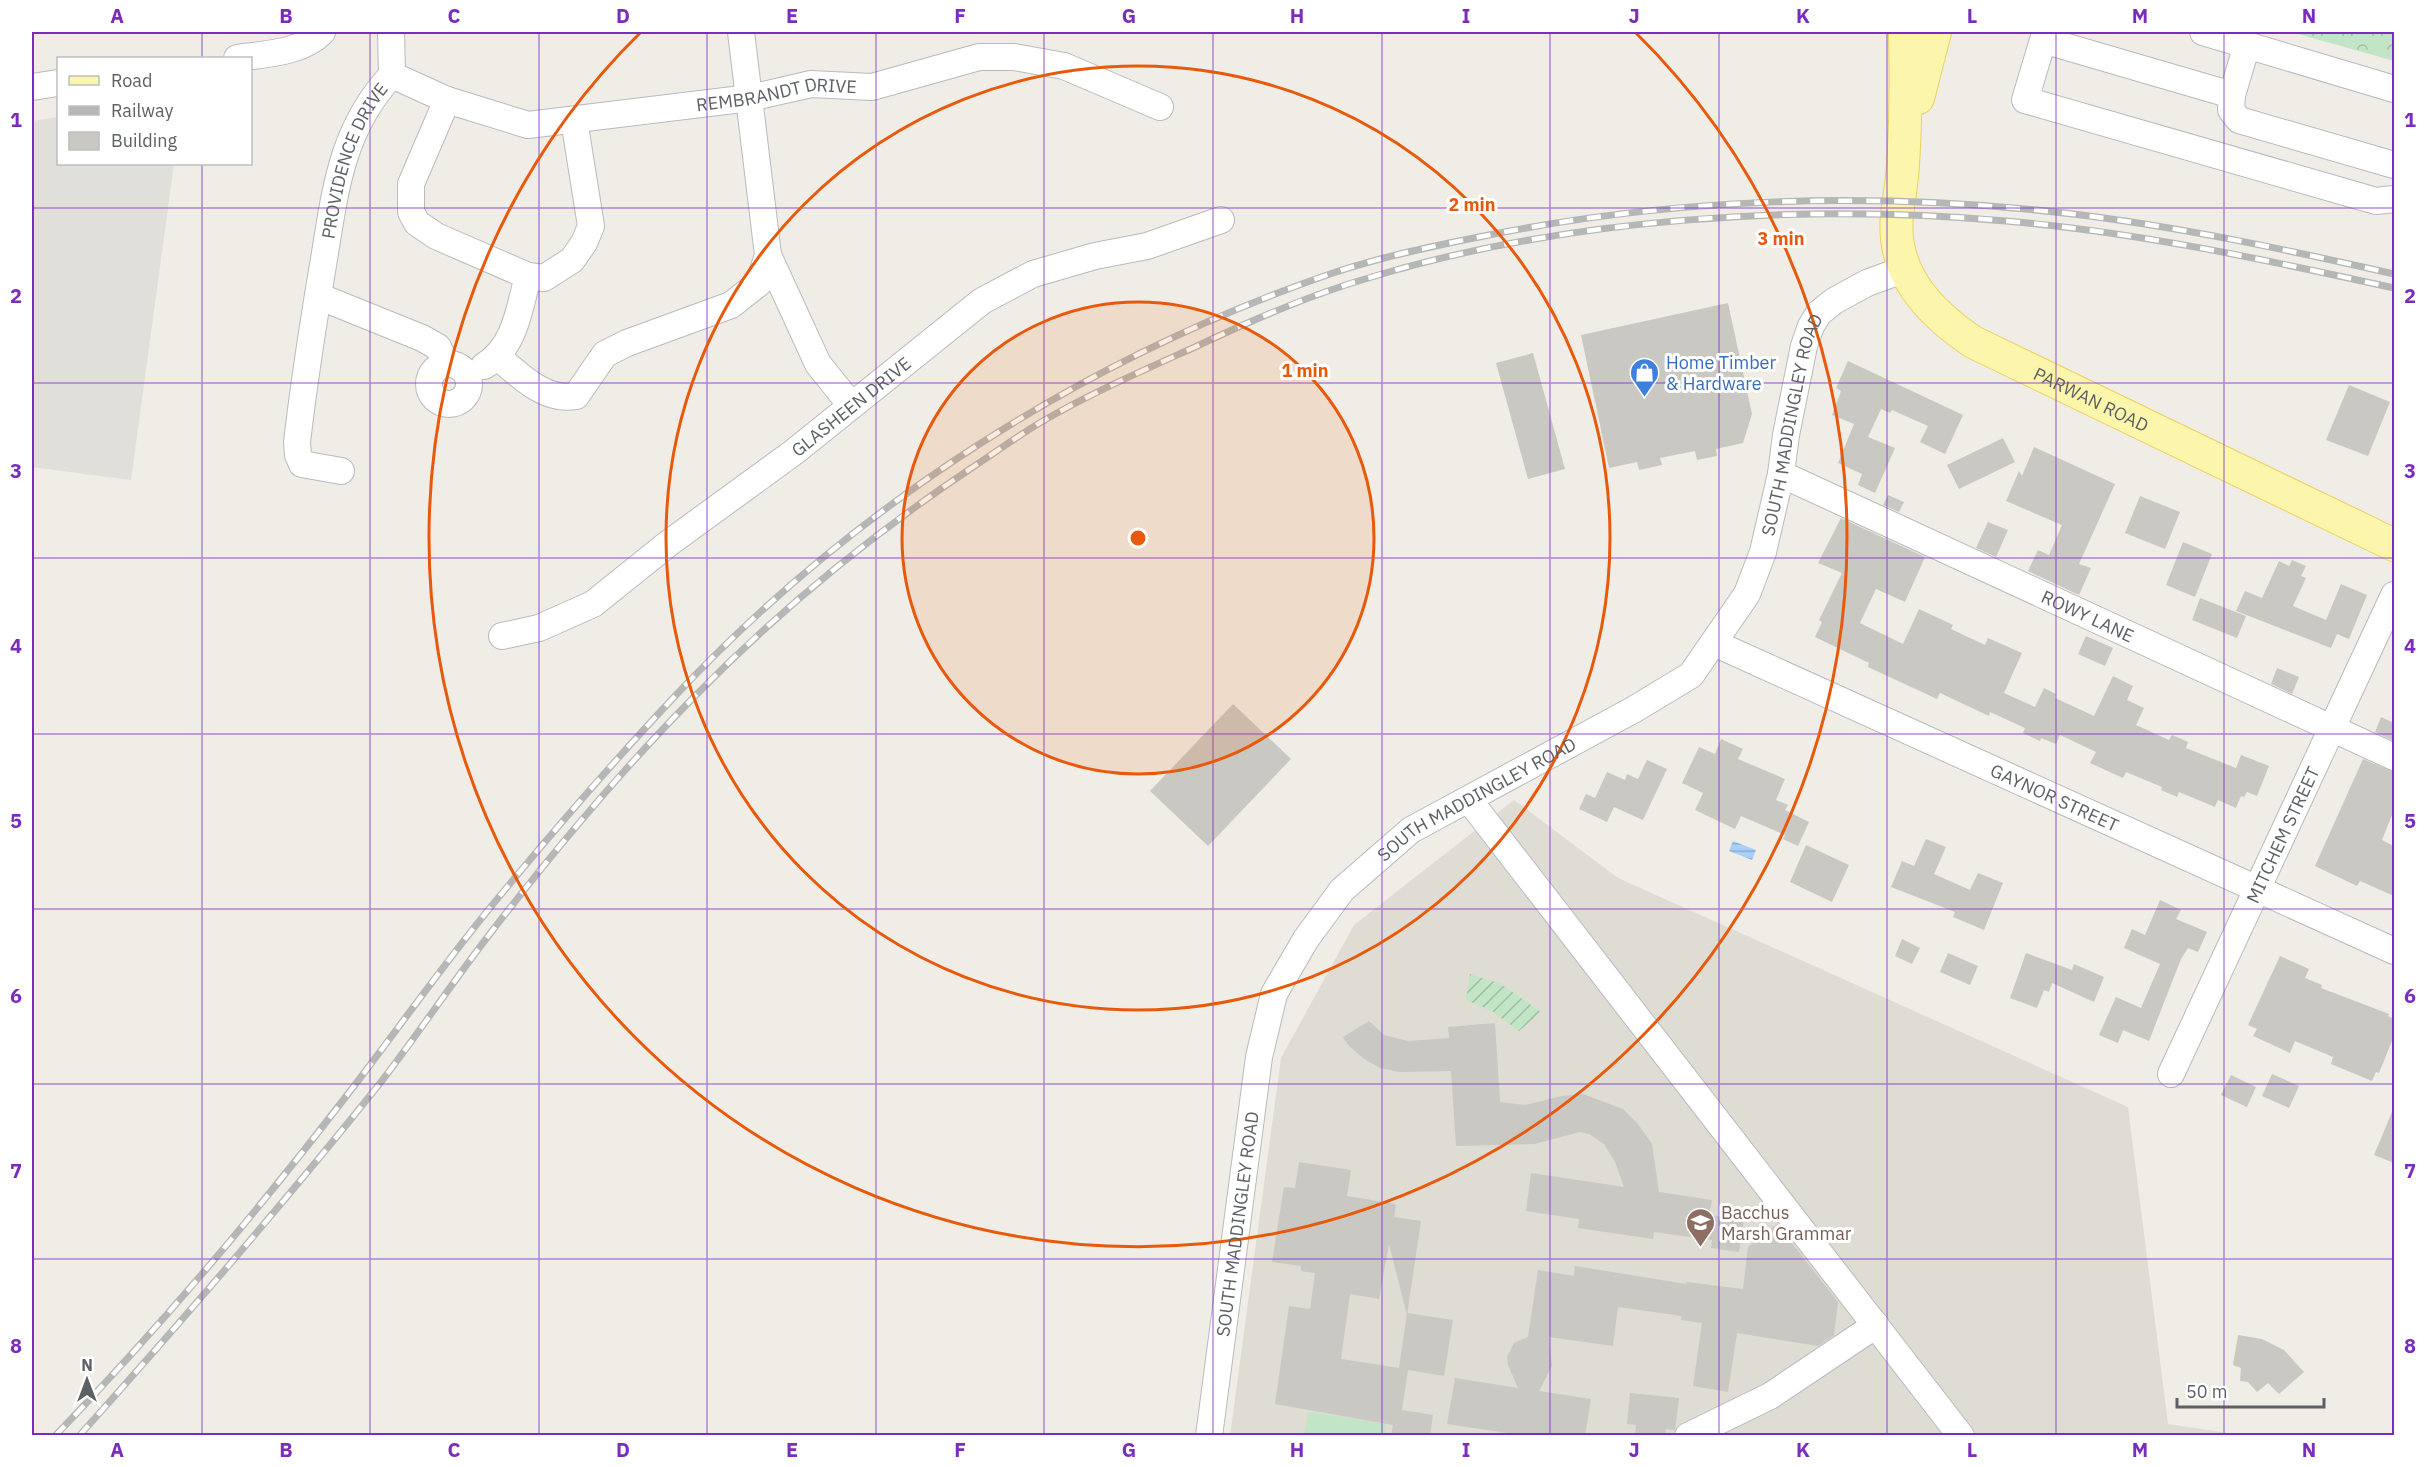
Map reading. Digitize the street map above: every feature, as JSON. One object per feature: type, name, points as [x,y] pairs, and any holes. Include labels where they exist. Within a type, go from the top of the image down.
[{"type":"main road","points":[[1903,166],[1907,85],[1905,32]]},
{"type":"main road","points":[[1903,166],[1935,32]]},
{"type":"main road","name":"PARWAN ROAD","points":[[1903,166],[1897,234],[1905,269],[1915,290],[1933,311],[1973,342],[2394,545]]},
{"type":"street","points":[[244,57],[281,52],[314,40],[322,32]]},
{"type":"street","name":"PROVIDENCE DRIVE","points":[[341,471],[302,464],[298,455],[303,395],[332,204],[355,125],[371,96],[392,75],[391,32]]},
{"type":"street","points":[[741,32],[768,255],[818,364],[851,405]]},
{"type":"street","points":[[2203,32],[2394,89]]},
{"type":"street","points":[[2232,95],[2043,40],[2025,100],[2376,201],[2394,199]]},
{"type":"street","points":[[2247,45],[2232,95],[2231,110],[2239,120],[2394,165]]},
{"type":"street","name":"REMBRANDT DRIVE","points":[[392,75],[447,100],[528,125],[750,98],[811,84],[872,87],[968,59],[1002,57],[1064,66],[1160,107]]},
{"type":"street","points":[[32,87],[57,83]]},
{"type":"street","points":[[447,100],[411,184],[411,212],[417,223],[436,236],[528,276],[544,278],[557,272],[572,260],[584,243],[591,226],[574,120]]},
{"type":"street","name":"GLASHEEN DRIVE","points":[[502,636],[539,628],[593,604],[669,543],[794,452],[982,301],[1007,286],[1066,264],[1147,246],[1221,220]]},
{"type":"street","points":[[498,357],[550,394],[562,399],[576,396],[586,385],[605,354],[627,343],[690,322],[731,305],[759,283],[768,255]]},
{"type":"street","name":"SOUTH MADDINGLEY ROAD","points":[[1209,1436],[1247,1131],[1259,1057],[1274,994],[1306,939],[1342,890],[1412,830],[1633,710],[1691,675],[1747,594],[1763,552],[1781,474],[1785,435],[1810,326],[1819,313],[1834,301],[1866,283],[1905,269]]},
{"type":"street","points":[[318,296],[422,338],[438,347],[457,369],[498,357],[507,345],[515,325],[528,276]]},
{"type":"street","name":"ROWY LANE","points":[[1781,474],[2394,757]]},
{"type":"street","name":"MITCHEM STREET","points":[[2171,1074],[2394,596]]},
{"type":"street","name":"GAYNOR STREET","points":[[1714,643],[2394,951]]},
{"type":"street","points":[[1469,800],[1961,1436]]},
{"type":"street","points":[[1688,1436],[1770,1396],[1876,1325]]},
{"type":"shaded area","points":[[57,117],[57,165],[174,165],[131,480],[32,467],[32,121]]},
{"type":"shaded area","name":"Bacchus Marsh Grammar","points":[[1514,800],[1618,878],[2128,1107],[2168,1424],[2241,1435],[1230,1436],[1281,1058],[1354,925]]},
{"type":"green space","points":[[2291,32],[2394,32],[2394,61]]},
{"type":"green space","points":[[1470,974],[1501,984],[1541,1012],[1519,1031],[1492,1011],[1466,1000]]},
{"type":"green space","points":[[1308,1412],[1386,1424],[1385,1435],[1304,1435]]},
{"type":"water","points":[[1733,841],[1756,850],[1752,860],[1729,851]]},
{"type":"building","points":[[1728,303],[1752,414],[1743,443],[1716,449],[1717,456],[1697,460],[1695,451],[1660,458],[1662,465],[1639,470],[1637,462],[1609,468],[1581,335]]},
{"type":"building","points":[[1533,353],[1565,469],[1528,479],[1496,363]]},
{"type":"building","points":[[1848,361],[1963,415],[1945,454],[1920,442],[1928,426],[1892,410],[1890,413],[1881,409],[1868,437],[1895,448],[1875,493],[1858,485],[1862,474],[1838,463],[1854,424],[1832,415],[1841,391],[1836,388]]},
{"type":"building","points":[[2349,385],[2390,402],[2368,456],[2326,440]]},
{"type":"building","points":[[2003,438],[2015,462],[1959,489],[1947,465]]},
{"type":"building","points":[[2034,447],[2115,484],[2079,564],[2091,568],[2079,595],[2028,571],[2038,550],[2049,555],[2062,525],[2006,501],[2019,471],[2022,476]]},
{"type":"building","points":[[1888,495],[1904,502],[1899,512],[1883,505]]},
{"type":"building","points":[[2140,496],[2180,512],[2165,549],[2125,533]]},
{"type":"building","points":[[1841,518],[1925,557],[1905,602],[1876,589],[1860,623],[1903,644],[1919,609],[1953,625],[1951,629],[1985,645],[1988,638],[2022,653],[2004,693],[2035,707],[2044,688],[2056,694],[2055,698],[2094,716],[2113,676],[2133,686],[2127,700],[2144,708],[2136,725],[2169,740],[2172,735],[2188,742],[2186,748],[2236,768],[2241,755],[2269,766],[2257,796],[2247,792],[2244,797],[2241,796],[2236,808],[2218,800],[2215,807],[2179,792],[2177,797],[2161,790],[2162,787],[2126,772],[2123,778],[2090,763],[2096,752],[2060,735],[2056,744],[2041,738],[2040,741],[2023,733],[2025,728],[1990,712],[1989,716],[1940,693],[1937,699],[1868,667],[1869,663],[1815,637],[1822,622],[1819,620],[1842,573],[1818,563]]},
{"type":"building","points":[[1988,522],[2008,530],[1996,557],[1976,548]]},
{"type":"building","points":[[2183,542],[2212,554],[2195,597],[2166,585]]},
{"type":"building","points":[[2292,560],[2306,566],[2301,576],[2306,578],[2293,606],[2326,620],[2341,584],[2367,595],[2349,639],[2337,634],[2331,648],[2236,611],[2245,591],[2262,598],[2279,561],[2289,566]]},
{"type":"building","points":[[2200,598],[2246,616],[2237,638],[2192,620]]},
{"type":"building","points":[[2086,636],[2113,648],[2105,666],[2078,654]]},
{"type":"building","points":[[2277,668],[2299,677],[2292,694],[2271,684]]},
{"type":"building","points":[[1233,704],[1291,759],[1208,846],[1150,791]]},
{"type":"building","points":[[2381,717],[2394,723],[2394,741],[2375,732]]},
{"type":"building","points":[[1721,739],[1743,749],[1738,759],[1785,779],[1776,800],[1788,805],[1785,810],[1809,822],[1798,846],[1783,839],[1785,835],[1741,816],[1735,829],[1695,810],[1703,793],[1682,783],[1699,747],[1715,754]]},
{"type":"building","points":[[2363,759],[2394,772],[2394,810],[2382,840],[2394,846],[2394,896],[2360,881],[2357,886],[2315,866]]},
{"type":"building","points":[[1647,760],[1667,769],[1643,820],[1614,807],[1607,822],[1579,809],[1586,794],[1595,798],[1607,772],[1625,780],[1627,774],[1638,779]]},
{"type":"building","points":[[1926,839],[1946,847],[1934,874],[1970,890],[1978,873],[2003,883],[1984,930],[1953,917],[1955,912],[1891,887],[1902,861],[1914,866]]},
{"type":"building","points":[[1806,845],[1849,865],[1832,902],[1790,882]]},
{"type":"building","points":[[2160,900],[2181,910],[2176,919],[2207,932],[2198,952],[2188,948],[2181,959],[2149,1041],[2123,1030],[2118,1043],[2099,1035],[2116,997],[2141,1008],[2160,964],[2124,948],[2132,929],[2145,935]]},
{"type":"building","points":[[1902,939],[1920,948],[1912,964],[1895,956]]},
{"type":"building","points":[[1948,953],[1978,966],[1970,985],[1940,972]]},
{"type":"building","points":[[2026,953],[2072,970],[2074,964],[2104,977],[2094,1002],[2052,983],[2049,992],[2044,990],[2037,1008],[2010,998]]},
{"type":"building","points":[[2280,956],[2309,969],[2305,978],[2322,985],[2321,988],[2389,1014],[2388,1016],[2394,1019],[2394,1036],[2379,1073],[2376,1072],[2372,1081],[2331,1064],[2333,1057],[2295,1041],[2290,1053],[2253,1036],[2257,1029],[2248,1025]]},
{"type":"building","points":[[1369,1021],[1384,1035],[1408,1041],[1449,1038],[1448,1027],[1495,1023],[1500,1102],[1525,1105],[1562,1096],[1583,1094],[1623,1109],[1638,1124],[1652,1144],[1659,1192],[1712,1200],[1709,1215],[1744,1219],[1739,1252],[1711,1248],[1712,1240],[1654,1232],[1653,1239],[1578,1228],[1579,1219],[1526,1211],[1531,1173],[1624,1187],[1615,1162],[1604,1144],[1589,1134],[1580,1132],[1535,1144],[1456,1146],[1451,1071],[1400,1072],[1380,1068],[1364,1059],[1349,1046],[1343,1037]]},
{"type":"building","points":[[2272,1074],[2299,1086],[2289,1108],[2262,1096]]},
{"type":"building","points":[[2231,1075],[2256,1087],[2247,1107],[2221,1095]]},
{"type":"building","points":[[2394,1107],[2394,1163],[2374,1155]]},
{"type":"building","points":[[1299,1162],[1351,1170],[1347,1196],[1396,1204],[1394,1217],[1421,1221],[1407,1313],[1453,1320],[1444,1376],[1408,1370],[1402,1410],[1433,1415],[1430,1436],[1391,1436],[1393,1425],[1275,1404],[1289,1306],[1310,1309],[1315,1273],[1301,1271],[1301,1266],[1272,1262],[1284,1187],[1295,1188]],"holes":[[[1389,1244],[1407,1314],[1399,1368],[1341,1359],[1350,1294],[1379,1299]]]},
{"type":"building","points":[[1777,1224],[1838,1302],[1834,1335],[1818,1346],[1737,1333],[1728,1392],[1693,1386],[1702,1323],[1681,1320],[1682,1316],[1618,1307],[1613,1346],[1549,1337],[1552,1366],[1539,1391],[1591,1399],[1585,1436],[1528,1436],[1447,1424],[1455,1378],[1518,1388],[1507,1357],[1514,1343],[1528,1337],[1538,1270],[1574,1276],[1575,1266],[1686,1284],[1686,1282],[1743,1289],[1748,1247]]},
{"type":"building","points":[[2238,1335],[2262,1339],[2284,1350],[2304,1372],[2279,1394],[2268,1383],[2257,1392],[2248,1382],[2240,1381],[2241,1368],[2233,1365]]},
{"type":"building","points":[[1630,1393],[1679,1398],[1675,1430],[1666,1429],[1665,1436],[1635,1434],[1636,1425],[1627,1424]]},
{"type":"railway","points":[[55,1436],[133,1353],[245,1223],[351,1090],[471,931],[557,827],[676,695],[745,626],[818,562],[896,501],[976,446],[1060,395],[1147,350],[1236,310],[1327,275],[1383,258],[1552,224],[1626,213],[1700,206],[1775,202],[1924,202],[2073,214],[2154,225],[2394,274]]},
{"type":"railway","points":[[79,1436],[308,1172],[395,1064],[462,971],[537,874],[612,785],[691,700],[757,636],[862,547],[935,493],[1025,432],[1099,391],[1300,301],[1365,279],[1441,258],[1520,242],[1601,229],[1682,220],[1765,215],[1847,214],[2006,221],[2153,240],[2250,257],[2394,288]]},
{"type":"place","name":"Home Timber & Hardware","points":[[1645,398]]},
{"type":"place","name":"Bacchus Marsh Grammar","points":[[1700,1248]]}]
